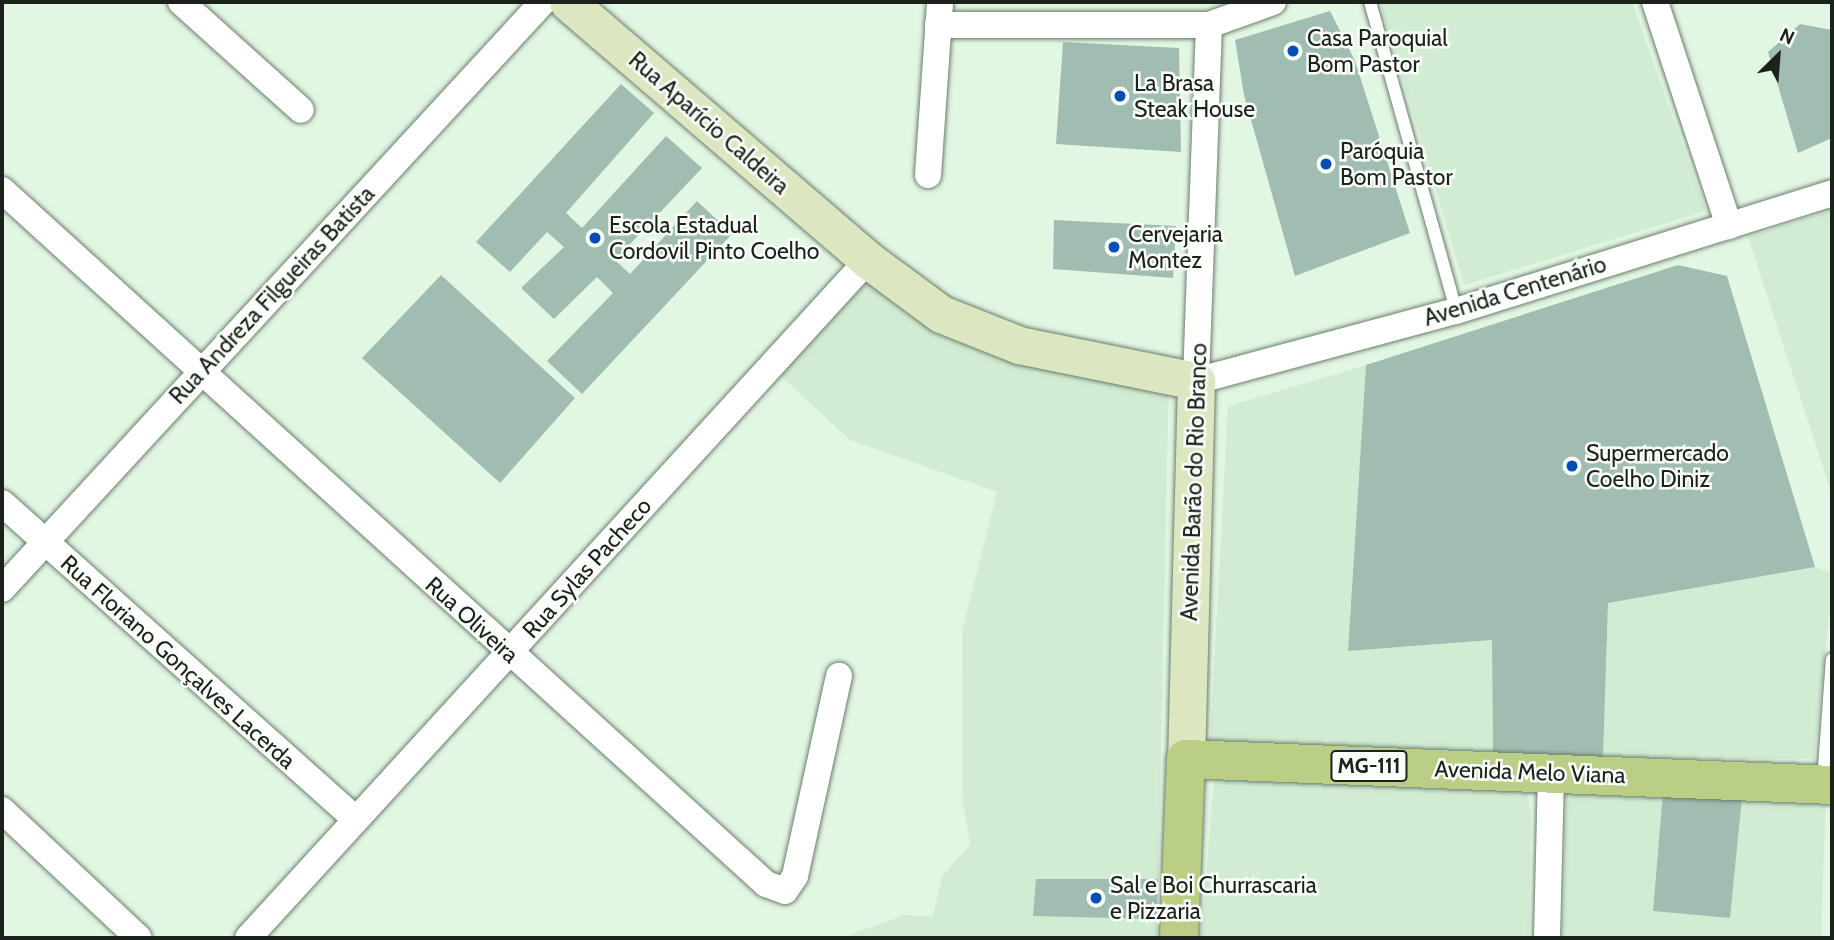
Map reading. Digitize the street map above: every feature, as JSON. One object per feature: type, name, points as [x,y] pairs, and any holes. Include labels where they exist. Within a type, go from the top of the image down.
[{"type":"main road","name":"Avenida Melo Viana","points":[[1186,759],[1827,785]]},
{"type":"main road","name":"Avenida Barão do Rio Branco","points":[[1179,938],[1186,759]]},
{"type":"street","points":[[181,2],[301,110]]},
{"type":"street","name":"Rua Andreza Filgueiras Batista","points":[[2,589],[43,541],[543,2]]},
{"type":"street","name":"Rua Aparício Caldeira","points":[[568,2],[868,260],[941,314],[1018,345],[1196,381]]},
{"type":"street","points":[[928,175],[939,14],[1209,25],[1273,2]]},
{"type":"street","points":[[1655,2],[1729,226]]},
{"type":"street","name":"Avenida Barão do Rio Branco","points":[[1186,759],[1209,25]]},
{"type":"street","name":"Rua Oliveira","points":[[2,190],[509,654],[766,884],[785,891],[795,876],[839,677]]},
{"type":"street","name":"Avenida Centenário","points":[[1196,381],[1456,311],[1832,193]]},
{"type":"street","name":"Rua Sylas Pacheco","points":[[248,938],[868,260]]},
{"type":"street","name":"Rua Floriano Gonçalves Lacerda","points":[[2,503],[355,819]]},
{"type":"street","points":[[1547,938],[1551,772]]},
{"type":"street","points":[[2,810],[139,938]]},
{"type":"lane","points":[[1370,2],[1456,311]]},
{"type":"lane","points":[[1827,785],[1832,659]]},
{"type":"shaded area","points":[[1380,2],[1632,2],[1706,211],[1464,285]]},
{"type":"shaded area","points":[[1832,210],[1832,495],[1748,237]]},
{"type":"shaded area","points":[[868,260],[941,314],[1169,376],[1157,938],[841,938],[904,915],[933,916],[942,876],[970,845],[963,803],[962,631],[997,492],[850,440],[771,367]]},
{"type":"shaded area","points":[[1366,365],[1348,651],[1492,640],[1493,755],[1210,741],[1228,406]]},
{"type":"shaded area","points":[[1815,567],[1832,573],[1832,588],[1814,759],[1603,758],[1608,603]]},
{"type":"shaded area","points":[[1214,778],[1506,782],[1527,793],[1531,815],[1529,938],[1201,938]]},
{"type":"shaded area","points":[[1566,790],[1826,797],[1821,938],[1563,938]]},
{"type":"building","name":"Paróquia Bom Pastor","points":[[1330,11],[1355,61],[1410,233],[1295,276],[1244,95],[1235,40]]},
{"type":"building","points":[[1800,24],[1832,30],[1832,138],[1798,153],[1768,52]]},
{"type":"building","name":"La Brasa Steak House","points":[[1063,42],[1179,48],[1181,152],[1056,144]]},
{"type":"building","name":"Escola Estadual Cordovil Pinto Coelho","points":[[621,84],[654,113],[566,213],[582,228],[666,136],[702,168],[615,260],[630,274],[697,201],[732,234],[582,394],[547,361],[613,293],[597,277],[554,319],[521,288],[564,247],[547,232],[510,272],[476,242]]},
{"type":"building","name":"Cervejaria Montez","points":[[1054,220],[1176,226],[1173,278],[1053,269]]},
{"type":"building","name":"Supermercado Coelho Diniz","points":[[1678,265],[1727,276],[1815,567],[1608,603],[1603,758],[1493,755],[1492,640],[1348,651],[1366,365]]},
{"type":"building","points":[[441,275],[575,398],[500,483],[362,358]]},
{"type":"building","points":[[1663,793],[1742,797],[1730,918],[1653,911]]},
{"type":"building","name":"Sal e Boi Churrascaria e Pizzaria","points":[[1036,879],[1158,879],[1157,919],[1033,916]]},
{"type":"place","name":"Casa Paroquial Bom Pastor","points":[[1293,51]]},
{"type":"place","name":"La Brasa Steak House","points":[[1120,96]]},
{"type":"place","name":"Paróquia Bom Pastor","points":[[1326,164]]},
{"type":"place","name":"Escola Estadual Cordovil Pinto Coelho","points":[[595,238]]},
{"type":"place","name":"Cervejaria Montez","points":[[1114,247]]},
{"type":"place","name":"Supermercado Coelho Diniz","points":[[1572,466]]},
{"type":"place","name":"Sal e Boi Churrascaria e Pizzaria","points":[[1096,898]]}]
